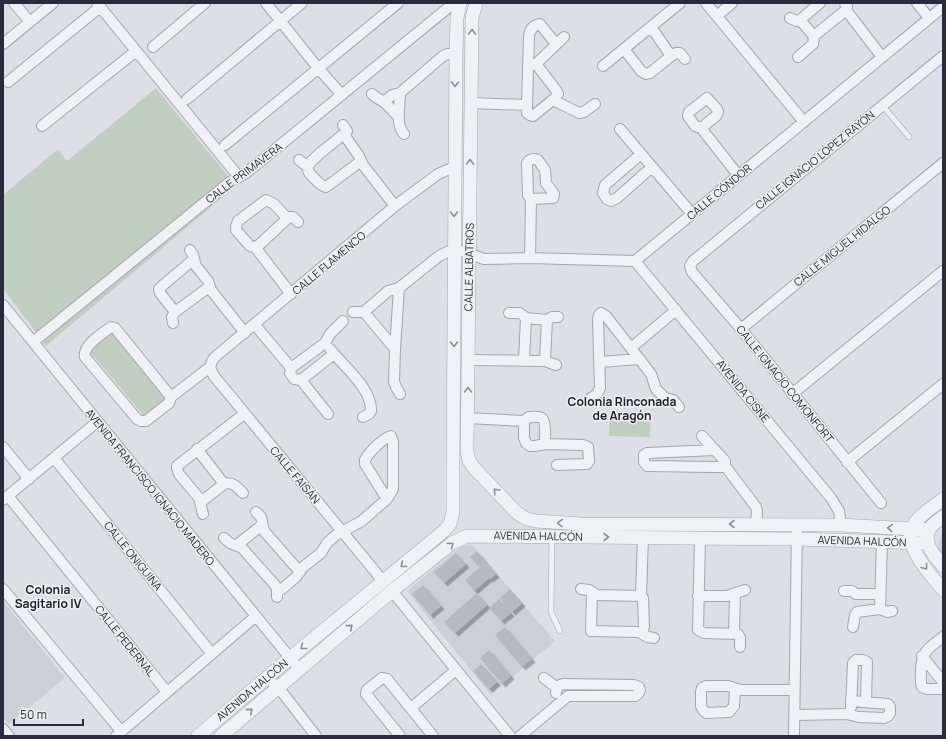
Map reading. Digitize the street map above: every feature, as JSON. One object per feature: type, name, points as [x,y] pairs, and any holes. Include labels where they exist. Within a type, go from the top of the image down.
[{"type":"street","points":[[14,3],[30,22]]},
{"type":"street","points":[[3,44],[53,3]]},
{"type":"street","points":[[153,47],[205,3]]},
{"type":"street","points":[[266,3],[318,68],[342,95]]},
{"type":"street","points":[[187,99],[302,3]]},
{"type":"street","points":[[225,145],[398,3]]},
{"type":"street","name":"CALLE PRIMAVERA","points":[[33,342],[230,182],[246,173],[454,3]]},
{"type":"street","name":"CALLE ALBATROS","points":[[452,520],[454,167],[457,18],[460,3]]},
{"type":"street","name":"CALLE ALBATROS","points":[[476,3],[472,18],[467,418],[468,456],[475,469],[517,513]]},
{"type":"street","points":[[603,66],[680,3]]},
{"type":"street","points":[[706,3],[804,122]]},
{"type":"street","points":[[717,16],[732,3]]},
{"type":"street","points":[[814,36],[795,19],[820,3]]},
{"type":"street","points":[[916,3],[929,18]]},
{"type":"street","points":[[8,82],[98,5],[239,177]]},
{"type":"street","points":[[798,56],[814,44],[814,36],[845,7],[882,57]]},
{"type":"street","name":"CALLE CÓNDOR","points":[[636,260],[943,7]]},
{"type":"street","points":[[532,64],[558,91],[557,96],[553,100],[533,116],[528,114],[527,105],[532,64],[529,36],[532,27],[538,24],[542,25],[556,44]]},
{"type":"street","points":[[651,27],[671,56]]},
{"type":"street","points":[[532,64],[564,37]]},
{"type":"street","points":[[42,126],[136,50]]},
{"type":"street","points":[[624,50],[641,71],[646,74],[650,73],[671,56],[678,53],[686,59]]},
{"type":"street","points":[[384,102],[392,95],[400,93],[443,56],[447,54],[456,54]]},
{"type":"street","name":"CALLE IGNACIO LÓPEZ RAYÓN","points":[[690,266],[693,261],[943,56]]},
{"type":"street","points":[[400,93],[399,117],[400,127],[404,134]]},
{"type":"street","points":[[372,94],[384,102],[389,109],[399,117]]},
{"type":"street","points":[[553,100],[581,113],[595,104]]},
{"type":"street","points":[[471,103],[527,105]]},
{"type":"street","points":[[343,125],[347,131],[345,136]]},
{"type":"street","points":[[701,128],[738,176]]},
{"type":"street","points":[[620,129],[692,214]]},
{"type":"street","points":[[308,167],[312,161],[335,141],[341,136],[345,136]]},
{"type":"street","points":[[345,136],[361,161],[395,206]]},
{"type":"street","points":[[641,154],[605,185],[603,193],[607,199],[611,201],[617,198],[652,167]]},
{"type":"street","points":[[299,160],[308,167],[309,172],[323,187],[326,187],[361,161]]},
{"type":"street","name":"CALLE MIGUEL HIDALGO","points":[[741,329],[943,163]]},
{"type":"street","name":"CALLE FLAMENCO","points":[[171,397],[116,328],[111,327],[86,348],[84,354],[85,357],[138,421],[146,421],[169,403],[171,397],[210,367],[215,358],[395,206],[438,174],[454,167]]},
{"type":"street","points":[[530,258],[531,199]]},
{"type":"street","points":[[287,218],[274,204],[266,200],[238,221],[236,230],[250,246],[254,247],[292,294]]},
{"type":"street","points":[[254,247],[259,245],[287,218],[291,216],[298,222]]},
{"type":"street","points":[[353,312],[364,312],[388,291],[399,288],[446,252],[469,252],[484,259],[530,258],[636,260]]},
{"type":"street","points":[[175,312],[160,293],[159,289],[192,255],[196,266],[208,281],[209,287],[245,333]]},
{"type":"street","name":"AVENIDA CISNE","points":[[636,260],[831,498],[839,511],[841,525]]},
{"type":"street","name":"CALLE IGNACIO COMONFORT","points":[[690,266],[692,272],[741,329],[881,503]]},
{"type":"street","points":[[792,394],[943,271]]},
{"type":"street","points":[[173,323],[172,317],[175,312],[209,287]]},
{"type":"street","points":[[399,288],[394,381],[400,394]]},
{"type":"street","name":"AVENIDA FRANCISCO IGNACIO MADERO","points":[[3,305],[299,669]]},
{"type":"street","points":[[631,348],[676,310]]},
{"type":"street","points":[[364,312],[395,349]]},
{"type":"street","points":[[509,313],[520,314],[526,318],[547,320],[552,317],[558,317]]},
{"type":"street","points":[[590,399],[600,392],[598,319],[600,313],[606,316],[640,359],[651,374],[656,389],[665,398],[673,400],[678,407]]},
{"type":"street","points":[[524,361],[526,318]]},
{"type":"street","points":[[545,361],[547,320]]},
{"type":"street","points":[[291,368],[325,343],[330,334],[343,321]]},
{"type":"street","points":[[254,325],[291,368],[290,373],[293,378],[301,380],[328,414]]},
{"type":"street","points":[[325,343],[362,386],[368,396],[371,411],[363,417]]},
{"type":"street","points":[[301,380],[334,354]]},
{"type":"street","points":[[600,362],[640,359]]},
{"type":"street","points":[[468,360],[545,361],[556,365]]},
{"type":"street","name":"CALLE FAISÁN","points":[[210,367],[214,376],[244,414],[383,581]]},
{"type":"street","points":[[848,462],[943,384]]},
{"type":"street","points":[[203,514],[199,498],[179,474],[177,468],[179,464],[244,414]]},
{"type":"street","points":[[467,418],[524,421],[528,417],[542,418],[545,424],[545,444]]},
{"type":"street","points":[[524,421],[524,438],[526,443],[532,446],[545,444],[583,445],[588,448],[589,461],[587,464],[557,465]]},
{"type":"street","points":[[5,498],[97,422]]},
{"type":"street","points":[[224,538],[230,543],[242,548],[275,585],[277,594],[300,572],[303,567],[321,553],[330,540],[362,521],[387,499],[394,489],[393,442],[390,436],[368,455],[365,460],[365,464],[387,499]]},
{"type":"street","points":[[702,436],[725,461],[725,466],[756,507],[756,524]]},
{"type":"street","points":[[3,447],[29,479]]},
{"type":"street","points":[[198,449],[224,484]]},
{"type":"street","points":[[715,450],[647,453],[644,455],[644,462],[649,466],[725,466]]},
{"type":"street","name":"CALLE ONIGUINA","points":[[54,458],[212,654]]},
{"type":"street","points":[[453,477],[464,469],[475,469]]},
{"type":"street","points":[[201,502],[224,484],[228,483],[233,484],[243,493]]},
{"type":"street","name":"CALLE PEDERNAL","points":[[5,498],[167,692]]},
{"type":"street","points":[[943,499],[919,518],[911,529],[910,542],[923,565],[943,590]]},
{"type":"street","points":[[256,512],[261,517],[264,531],[300,572]]},
{"type":"street","points":[[509,535],[515,527],[517,513]]},
{"type":"street","name":"AVENIDA HALCÓN","points":[[517,513],[531,520],[555,523],[841,525],[911,529],[928,537]]},
{"type":"street","points":[[943,517],[932,526],[928,537],[933,554],[943,566]]},
{"type":"street","points":[[452,520],[460,530],[471,535]]},
{"type":"street","name":"AVENIDA HALCÓN","points":[[198,736],[444,531],[452,520]]},
{"type":"street","points":[[236,545],[262,524]]},
{"type":"street","points":[[794,736],[797,525]]},
{"type":"street","name":"AVENIDA HALCÓN","points":[[221,736],[392,591],[463,537],[471,535],[509,535],[552,537],[796,539],[910,542],[928,537]]},
{"type":"street","points":[[642,632],[644,626],[643,598],[641,596],[643,537]]},
{"type":"street","points":[[700,538],[697,627],[700,632],[704,633],[734,633],[740,636],[740,647]]},
{"type":"street","points":[[880,609],[882,542]]},
{"type":"street","points":[[3,589],[118,734],[256,616]]},
{"type":"street","points":[[581,589],[597,595],[641,596]]},
{"type":"street","points":[[392,591],[510,736]]},
{"type":"street","points":[[698,596],[727,596],[740,591],[734,633]]},
{"type":"street","points":[[844,591],[852,591],[856,594],[880,594]]},
{"type":"street","points":[[592,592],[591,631],[642,632],[648,637],[654,638]]},
{"type":"street","points":[[853,627],[857,612],[856,594]]},
{"type":"street","points":[[857,612],[880,609],[887,612],[892,611]]},
{"type":"street","points":[[943,636],[926,650],[922,656],[921,682],[922,687],[927,690],[943,690]]},
{"type":"street","points":[[922,656],[943,690]]},
{"type":"street","points":[[851,715],[852,664],[856,660],[864,660],[867,664],[866,702]]},
{"type":"street","points":[[411,708],[456,670]]},
{"type":"street","points":[[266,678],[278,687],[312,735]]},
{"type":"street","points":[[400,736],[366,694],[367,690],[384,678],[411,708],[433,736]]},
{"type":"street","points":[[544,678],[556,688],[557,694],[563,700]]},
{"type":"street","points":[[520,736],[568,696],[635,696],[640,690],[639,687],[634,685],[564,684],[556,688]]},
{"type":"street","points":[[735,689],[794,690]]},
{"type":"street","points":[[794,715],[846,714],[859,717],[884,718],[888,716],[890,709],[888,704],[852,701]]},
{"type":"street","points":[[3,729],[9,736]]},
{"type":"lane","points":[[882,106],[909,137]]},
{"type":"lane","points":[[552,537],[551,612],[560,631]]},
{"type":"shaded area","points":[[943,532],[943,555],[938,549],[941,534]]},
{"type":"shaded area","points":[[472,545],[555,641],[491,695],[407,591],[461,546]]},
{"type":"shaded area","points":[[3,601],[65,678],[9,724],[3,717]]},
{"type":"green space","points":[[156,88],[236,186],[46,346],[3,288],[3,195],[58,149],[67,161]]},
{"type":"green space","points":[[115,329],[171,396],[145,417],[89,351]]},
{"type":"green space","points":[[610,411],[651,413],[650,437],[609,436]]},
{"type":"building","points":[[477,551],[496,574],[474,591],[465,580],[480,567],[470,557]]},
{"type":"building","points":[[456,553],[466,564],[444,583],[434,572]]},
{"type":"building","points":[[423,585],[441,606],[430,615],[412,594]]},
{"type":"building","points":[[510,589],[522,603],[512,612],[500,598]]},
{"type":"building","points":[[477,593],[487,605],[455,633],[444,622]]},
{"type":"building","points":[[499,599],[511,613],[501,621],[489,608]]},
{"type":"building","points":[[505,627],[532,659],[522,667],[495,635]]},
{"type":"building","points":[[489,650],[511,676],[502,684],[480,658]]},
{"type":"building","points":[[481,664],[497,682],[489,689],[473,671]]},
{"type":"district","name":"Colonia Rinconada de Aragón","points":[[622,409]]},
{"type":"district","name":"Colonia Sagitario IV","points":[[48,597]]}]
